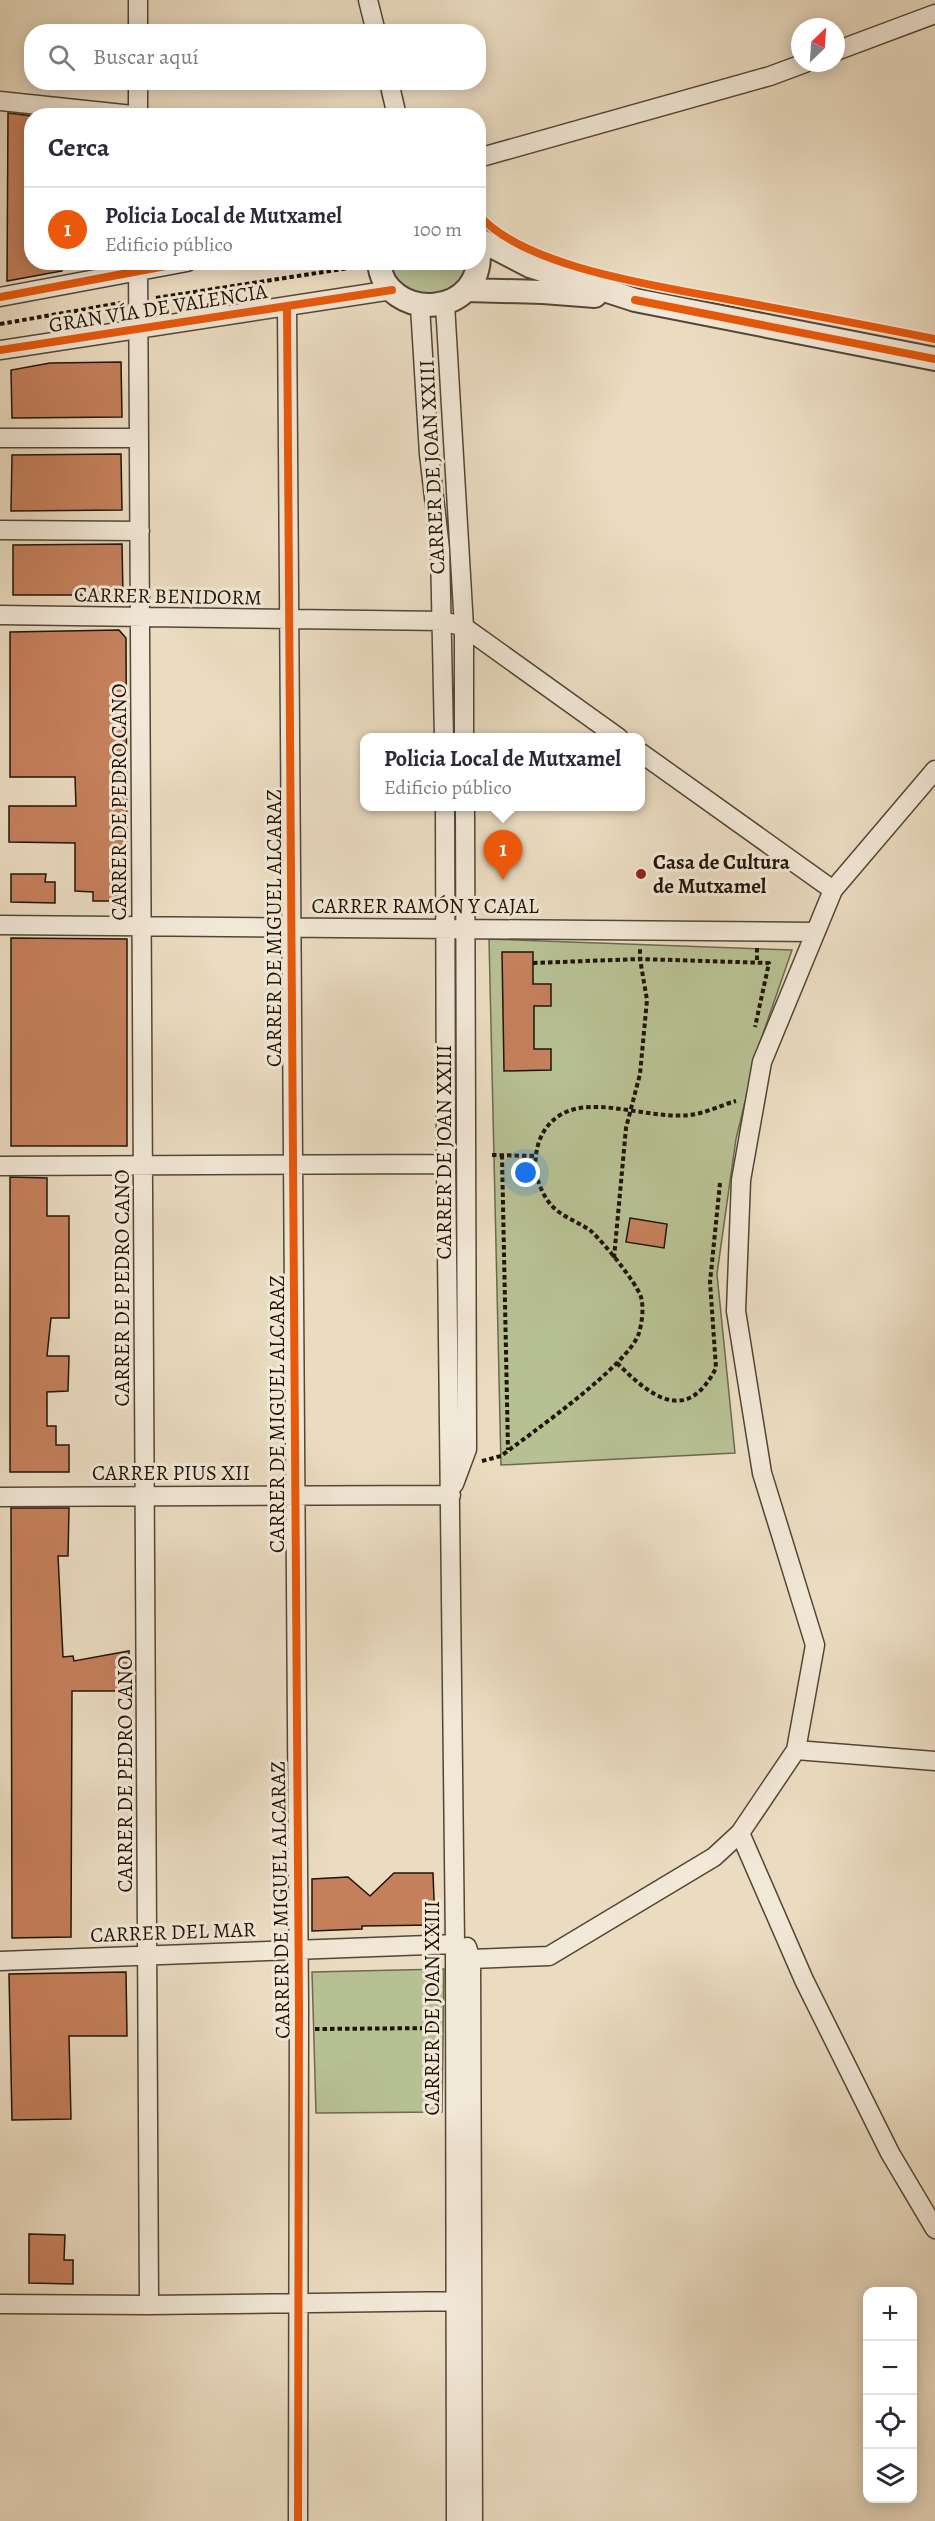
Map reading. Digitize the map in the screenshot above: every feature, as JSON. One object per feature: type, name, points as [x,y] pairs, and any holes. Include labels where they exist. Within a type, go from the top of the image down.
[{"type":"street","points":[[138,0],[138,24]]},
{"type":"street","points":[[368,0],[374,24]]},
{"type":"street","points":[[845,48],[935,14]]},
{"type":"street","points":[[486,156],[791,68]]},
{"type":"street","points":[[138,90],[140,108]]},
{"type":"street","points":[[390,90],[395,108]]},
{"type":"street","points":[[0,100],[75,108]]},
{"type":"street","points":[[486,245],[530,266],[635,300]]},
{"type":"street","name":"GRAN VÍA DE VALENCIA","points":[[0,297],[124,270]]},
{"type":"street","name":"CARRER DE PEDRO CANO","points":[[138,270],[149,2305]]},
{"type":"street","points":[[380,270],[392,290],[420,306],[445,304],[467,290],[478,270]]},
{"type":"street","name":"GRAN VÍA DE VALENCIA","points":[[0,350],[392,290]]},
{"type":"street","points":[[467,290],[543,292],[635,300],[935,359]]},
{"type":"street","name":"CARRER DE JOAN XXIII","points":[[445,304],[464,627],[464,733]]},
{"type":"street","name":"CARRER DE MIGUEL ALCARAZ","points":[[287,306],[299,2030],[297,2521]]},
{"type":"street","name":"CARRER DE JOAN XXIII","points":[[420,306],[429,454],[440,549],[444,733]]},
{"type":"street","points":[[0,438],[139,438]]},
{"type":"street","points":[[0,530],[140,531]]},
{"type":"street","name":"CARRER BENIDORM","points":[[0,615],[290,620],[443,628]]},
{"type":"street","points":[[443,628],[464,627],[612,733]]},
{"type":"street","points":[[645,756],[833,890]]},
{"type":"street","points":[[455,1944],[471,1959],[549,1956],[714,1857],[740,1833],[796,1750],[815,1645],[762,1473],[736,1311],[741,1180],[762,1062],[833,890],[935,770]]},
{"type":"street","name":"CARRER DE JOAN XXIII","points":[[445,811],[446,1164],[455,1944],[456,2521]]},
{"type":"street","name":"CARRER DE JOAN XXIII","points":[[451,1495],[467,1449],[465,811]]},
{"type":"street","name":"CARRER RAMÓN Y CAJAL","points":[[0,925],[814,932]]},
{"type":"street","points":[[0,1166],[446,1164]]},
{"type":"street","name":"CARRER PIUS XII","points":[[0,1497],[451,1495]]},
{"type":"street","points":[[796,1750],[935,1761]]},
{"type":"street","points":[[740,1833],[804,1980],[890,2153],[935,2229]]},
{"type":"street","name":"CARRER DE JOAN XXIII","points":[[454,1905],[471,1959],[473,2521]]},
{"type":"street","name":"CARRER DEL MAR","points":[[0,1961],[455,1944]]},
{"type":"street","points":[[0,2304],[149,2305],[474,2301]]},
{"type":"path","points":[[154,298],[335,270]]},
{"type":"path","points":[[0,324],[123,303]]},
{"type":"path","points":[[614,1257],[630,1111],[640,1074],[647,1000],[640,959],[640,944]]},
{"type":"path","points":[[533,963],[640,959],[769,963],[753,1036]]},
{"type":"path","points":[[735,1107],[739,1090]]},
{"type":"path","points":[[461,1466],[501,1456],[617,1363],[638,1336],[643,1317],[641,1296],[614,1257],[593,1233],[565,1217],[547,1199],[539,1181],[535,1156],[542,1132],[555,1119],[574,1108],[595,1107],[691,1115],[736,1101]]},
{"type":"path","points":[[492,1155],[535,1156]]},
{"type":"path","points":[[502,1155],[508,1451]]},
{"type":"path","points":[[617,1363],[656,1396],[680,1402],[695,1396],[717,1368],[710,1282],[716,1207],[722,1175]]},
{"type":"path","points":[[299,2030],[455,2028]]},
{"type":"green space","points":[[392,270],[465,270],[454,286],[440,293],[414,292],[397,279]]},
{"type":"green space","points":[[489,939],[792,950],[758,1048],[736,1139],[717,1274],[735,1453],[501,1465]]},
{"type":"green space","points":[[444,1969],[442,2112],[316,2113],[312,1972]]},
{"type":"building","points":[[8,113],[24,115],[24,270],[62,271],[7,281]]},
{"type":"building","points":[[121,362],[122,417],[12,418],[11,370],[50,363]]},
{"type":"building","points":[[121,454],[122,510],[11,511],[12,455]]},
{"type":"building","points":[[122,544],[123,595],[13,595],[13,545]]},
{"type":"building","points":[[119,630],[126,638],[127,901],[93,901],[93,892],[75,891],[75,843],[9,842],[9,806],[76,806],[75,777],[10,777],[10,632]]},
{"type":"building","points":[[11,874],[46,874],[45,882],[55,882],[55,903],[11,902]]},
{"type":"building","points":[[11,938],[127,939],[127,1146],[11,1146]]},
{"type":"building","points":[[502,952],[533,952],[533,984],[551,984],[551,1006],[534,1006],[534,1049],[551,1049],[551,1070],[504,1071]]},
{"type":"building","points":[[10,1177],[47,1178],[47,1216],[69,1216],[69,1318],[51,1318],[47,1356],[69,1356],[68,1391],[47,1392],[47,1426],[56,1426],[56,1445],[69,1445],[69,1472],[10,1472]]},
{"type":"building","points":[[630,1218],[667,1224],[664,1248],[626,1242]]},
{"type":"building","points":[[11,1508],[69,1508],[68,1556],[58,1556],[63,1657],[73,1656],[74,1661],[129,1651],[129,1691],[72,1691],[71,1937],[12,1938]]},
{"type":"building","points":[[394,1873],[433,1873],[435,1925],[362,1926],[362,1929],[312,1931],[312,1879],[348,1877],[370,1896]]},
{"type":"building","points":[[126,1972],[127,2036],[69,2036],[71,2119],[12,2120],[9,1974]]},
{"type":"building","points":[[29,2234],[65,2235],[64,2260],[73,2260],[73,2284],[29,2283]]},
{"type":"cycle path","points":[[486,221],[500,233],[529,249],[601,274],[935,339]]},
{"type":"cycle path","points":[[0,297],[144,270]]},
{"type":"cycle path","points":[[0,350],[392,290]]},
{"type":"cycle path","points":[[635,300],[935,359]]},
{"type":"cycle path","points":[[287,306],[299,2007],[298,2521]]},
{"type":"place","name":"Casa de Cultura de Mutxamel","points":[[641,874]]},
{"type":"place","name":"Policia Local de Mutxamel","points":[[503,880]]}]
